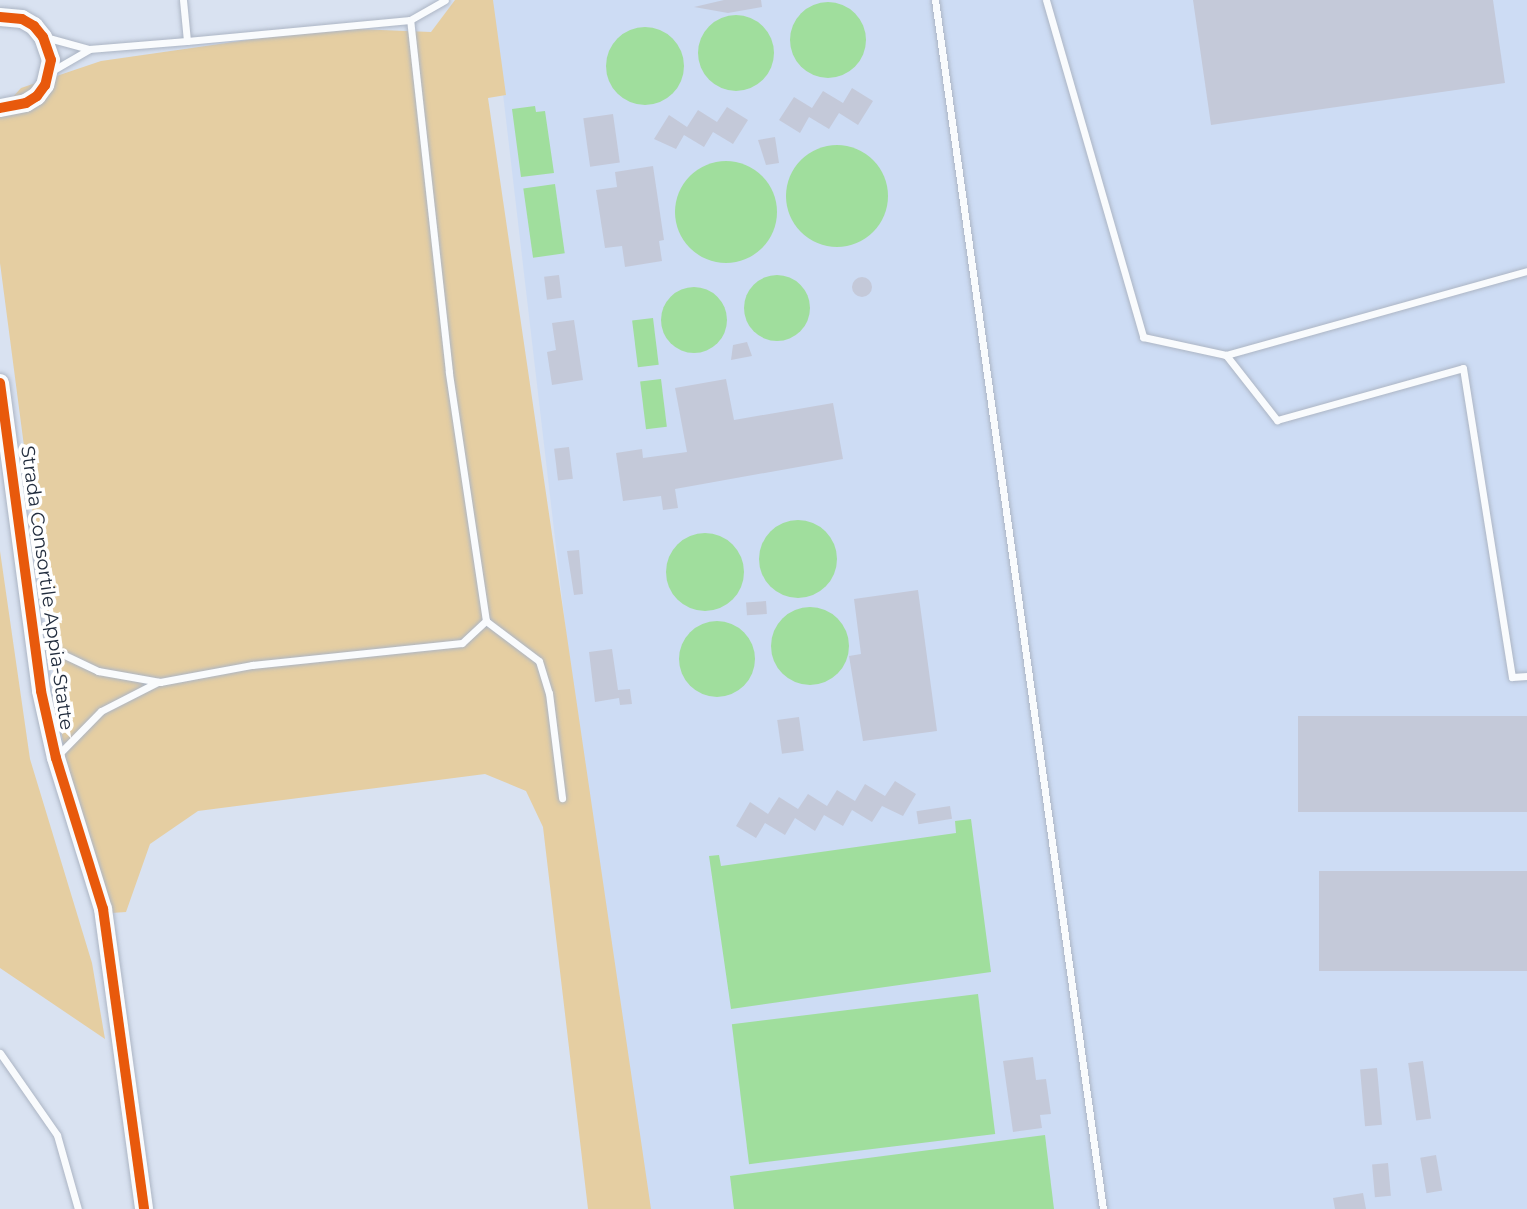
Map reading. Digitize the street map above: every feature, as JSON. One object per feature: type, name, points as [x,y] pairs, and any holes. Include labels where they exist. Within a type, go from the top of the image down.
[{"type":"street","points":[[0,17],[22,19],[43,37],[50,72],[37,96],[13,108],[0,108]]},
{"type":"street","name":"Strada Consortile Appia-Statte","points":[[0,383],[33,640],[56,758],[103,909],[144,1209]]},
{"type":"lane","points":[[183,0],[187,41]]},
{"type":"lane","points":[[43,37],[89,50],[410,20],[446,0]]},
{"type":"lane","points":[[935,0],[1103,1209]]},
{"type":"lane","points":[[1046,0],[1143,337],[1226,355],[1527,271]]},
{"type":"lane","points":[[410,20],[449,372],[485,621],[539,661],[549,693],[562,798]]},
{"type":"lane","points":[[50,72],[89,50]]},
{"type":"lane","points":[[1226,355],[1278,420],[1463,368],[1512,677],[1527,676]]},
{"type":"lane","points":[[56,758],[102,711],[160,682],[252,665],[462,643],[485,621]]},
{"type":"lane","points":[[33,640],[98,671],[160,682]]},
{"type":"lane","points":[[0,1053],[57,1135],[78,1209]]},
{"type":"shaded area","points":[[455,0],[493,0],[506,95],[488,98],[651,1209],[588,1209],[543,827],[526,791],[485,774],[198,811],[150,844],[126,912],[111,913],[70,797],[0,263],[0,111],[21,88],[101,61],[332,28],[431,32]]},
{"type":"shaded area","points":[[492,0],[1527,0],[1527,1209],[649,1209],[567,641]]},
{"type":"shaded area","points":[[821,2],[835,2],[849,8],[860,19],[866,40],[863,55],[855,67],[835,78],[821,78],[807,72],[796,61],[790,47],[790,33],[796,19],[807,8]]},
{"type":"shaded area","points":[[729,15],[743,15],[757,21],[768,32],[774,53],[771,68],[763,80],[743,91],[729,91],[715,85],[704,74],[698,60],[698,46],[704,32],[715,21]]},
{"type":"shaded area","points":[[645,27],[660,30],[677,44],[684,66],[681,81],[667,98],[645,105],[630,102],[613,88],[606,66],[609,51],[623,34]]},
{"type":"shaded area","points":[[535,106],[536,112],[545,111],[554,173],[521,177],[512,109]]},
{"type":"shaded area","points":[[837,145],[856,149],[873,160],[884,177],[888,196],[884,215],[873,232],[856,243],[837,247],[818,243],[801,232],[790,215],[786,196],[790,177],[801,160],[818,149]]},
{"type":"shaded area","points":[[726,161],[745,165],[762,176],[773,193],[777,212],[773,231],[762,248],[745,259],[726,263],[707,259],[690,248],[679,231],[675,212],[679,193],[690,176],[707,165]]},
{"type":"shaded area","points":[[555,184],[565,253],[533,258],[523,188]]},
{"type":"shaded area","points":[[770,275],[784,275],[796,280],[805,289],[810,308],[808,321],[801,332],[784,341],[770,341],[758,336],[749,327],[744,315],[744,301],[749,289],[758,280]]},
{"type":"shaded area","points":[[694,287],[707,290],[717,297],[724,307],[727,320],[724,333],[717,343],[707,350],[694,353],[681,350],[671,343],[664,333],[661,320],[664,307],[671,297],[681,290]]},
{"type":"shaded area","points":[[653,318],[659,365],[638,367],[632,321]]},
{"type":"shaded area","points":[[661,379],[667,427],[646,429],[640,382]]},
{"type":"shaded area","points":[[798,520],[813,523],[825,532],[834,544],[837,559],[834,574],[825,586],[813,595],[798,598],[783,595],[771,586],[762,574],[759,559],[762,544],[771,532],[783,523]]},
{"type":"shaded area","points":[[705,533],[720,536],[732,545],[741,557],[744,572],[741,587],[732,599],[720,608],[705,611],[690,608],[678,599],[669,587],[666,572],[669,557],[678,545],[690,536]]},
{"type":"shaded area","points":[[0,551],[30,759],[92,963],[105,1039],[0,968]]},
{"type":"shaded area","points":[[810,607],[825,610],[837,619],[846,631],[849,646],[846,661],[837,673],[825,682],[810,685],[795,682],[783,673],[774,661],[771,646],[774,631],[783,619],[795,610]]},
{"type":"shaded area","points":[[710,621],[724,621],[738,627],[749,638],[755,659],[752,674],[744,686],[724,697],[710,697],[696,691],[685,680],[679,666],[679,652],[685,638],[696,627]]},
{"type":"shaded area","points":[[971,819],[991,972],[731,1009],[709,856],[719,855],[721,866],[956,833],[955,821]]},
{"type":"shaded area","points":[[978,994],[995,1134],[749,1164],[732,1024]]},
{"type":"shaded area","points":[[1045,1135],[1054,1209],[734,1209],[730,1176]]},
{"type":"building","points":[[724,0],[761,0],[762,7],[728,13],[694,7]]},
{"type":"building","points":[[1193,0],[1493,0],[1505,83],[1211,125]]},
{"type":"building","points":[[852,88],[873,101],[858,125],[839,113],[829,129],[809,117],[800,133],[779,120],[794,97],[812,108],[823,91],[843,103]]},
{"type":"building","points":[[727,107],[748,120],[733,144],[713,132],[704,147],[684,135],[676,149],[654,139],[669,115],[687,127],[698,110],[717,122]]},
{"type":"building","points":[[613,114],[620,163],[590,167],[583,118]]},
{"type":"building","points":[[775,137],[779,163],[766,165],[758,140]]},
{"type":"building","points":[[653,166],[664,240],[659,241],[662,261],[625,267],[622,246],[605,248],[596,190],[617,187],[615,172]]},
{"type":"building","points":[[559,275],[562,298],[547,300],[544,277]]},
{"type":"building","points":[[862,277],[869,280],[872,287],[869,294],[862,297],[855,294],[852,287],[855,280]]},
{"type":"building","points":[[574,320],[583,380],[552,385],[547,352],[556,350],[552,323]]},
{"type":"building","points":[[747,342],[752,356],[731,360],[733,345]]},
{"type":"building","points":[[726,379],[734,420],[833,403],[843,459],[675,489],[678,508],[663,510],[661,496],[623,501],[616,453],[642,449],[643,458],[687,452],[675,388]]},
{"type":"building","points":[[569,447],[573,479],[558,481],[554,449]]},
{"type":"building","points":[[579,550],[583,594],[574,595],[567,551]]},
{"type":"building","points":[[918,590],[937,731],[863,741],[849,656],[861,654],[854,599]]},
{"type":"building","points":[[766,601],[767,614],[747,615],[746,602]]},
{"type":"building","points":[[612,649],[618,690],[630,689],[632,704],[620,705],[619,698],[595,702],[589,652]]},
{"type":"building","points":[[1298,716],[1527,716],[1527,812],[1298,812]]},
{"type":"building","points":[[799,717],[804,751],[782,754],[777,720]]},
{"type":"building","points":[[895,781],[916,794],[903,816],[882,806],[872,822],[852,810],[843,826],[824,815],[815,831],[795,818],[785,835],[765,823],[756,838],[736,826],[750,802],[768,814],[779,797],[798,809],[808,794],[827,806],[837,790],[855,801],[865,784],[885,796]]},
{"type":"building","points":[[950,806],[952,819],[918,824],[916,811]]},
{"type":"building","points":[[1319,871],[1527,871],[1527,971],[1319,971]]},
{"type":"building","points":[[1033,1057],[1036,1080],[1046,1079],[1051,1114],[1040,1115],[1042,1128],[1013,1132],[1003,1061]]},
{"type":"building","points":[[1423,1061],[1431,1118],[1416,1121],[1408,1063]]},
{"type":"building","points":[[1377,1068],[1382,1125],[1365,1126],[1360,1069]]},
{"type":"building","points":[[1436,1155],[1442,1190],[1426,1193],[1420,1158]]},
{"type":"building","points":[[1388,1163],[1391,1196],[1375,1197],[1372,1164]]},
{"type":"building","points":[[1363,1193],[1366,1209],[1335,1209],[1333,1198]]},
{"type":"cycle path","points":[[0,17],[22,19],[34,26],[43,37],[51,60],[45,85],[37,96],[26,103],[0,108]]},
{"type":"cycle path","points":[[0,383],[41,691],[56,758],[103,909],[144,1209]]}]
